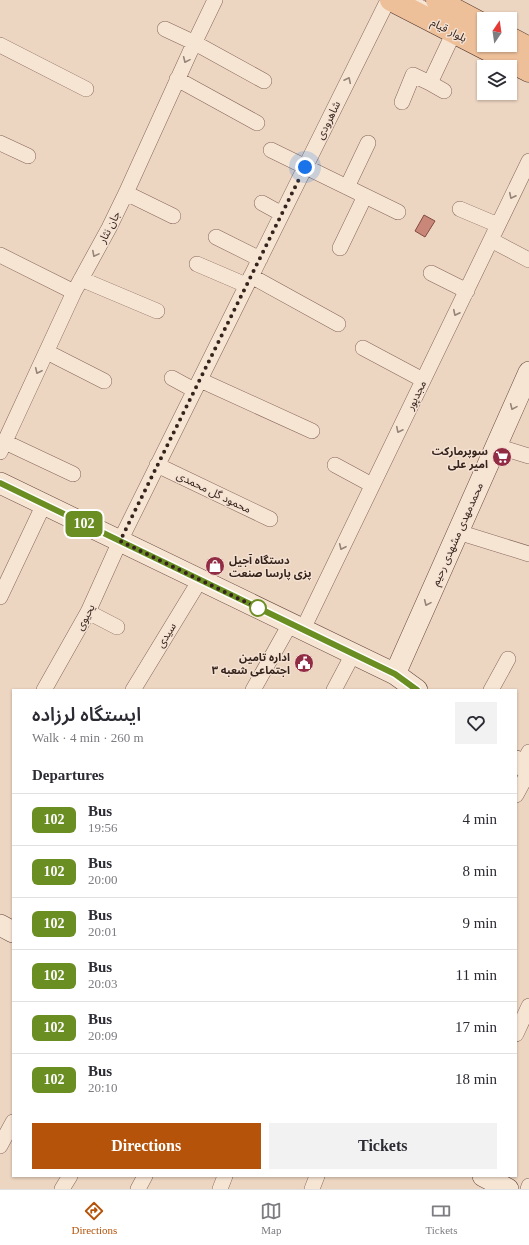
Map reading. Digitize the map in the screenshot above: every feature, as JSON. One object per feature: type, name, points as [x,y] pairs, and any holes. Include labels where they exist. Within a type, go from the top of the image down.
[{"type":"main road","name":"بلوار قیام","points":[[389,0],[529,71]]},
{"type":"main road","name":"بلوار قیام","points":[[452,5],[477,20]]},
{"type":"main road","points":[[517,42],[529,48]]},
{"type":"main road","name":"محمدمهدی مشهدی رحیم","points":[[395,674],[529,372]]},
{"type":"main road","points":[[0,483],[395,674],[416,689]]},
{"type":"main road","points":[[0,925],[12,931]]},
{"type":"main road","points":[[485,1177],[508,1189]]},
{"type":"street","name":"جان نثار","points":[[2,447],[74,292],[126,192],[177,79],[215,0]]},
{"type":"street","name":"شاهرودی","points":[[120,541],[389,0]]},
{"type":"street","points":[[165,29],[195,43],[264,81]]},
{"type":"street","points":[[430,83],[454,32]]},
{"type":"street","points":[[0,45],[86,89]]},
{"type":"street","points":[[402,102],[413,75],[444,91]]},
{"type":"street","points":[[177,79],[257,122]]},
{"type":"street","points":[[0,142],[28,156]]},
{"type":"street","points":[[347,187],[368,143]]},
{"type":"street","points":[[271,150],[398,212]]},
{"type":"street","name":"مجدپور","points":[[254,689],[296,626],[372,485],[529,160]]},
{"type":"street","points":[[126,192],[173,216]]},
{"type":"street","points":[[340,248],[365,196]]},
{"type":"street","points":[[262,203],[282,214]]},
{"type":"street","points":[[460,209],[498,225]]},
{"type":"street","points":[[216,238],[260,259]]},
{"type":"street","points":[[491,240],[529,260]]},
{"type":"street","points":[[0,255],[74,292]]},
{"type":"street","points":[[198,264],[249,281],[338,324]]},
{"type":"street","points":[[431,273],[467,291]]},
{"type":"street","points":[[81,279],[157,311]]},
{"type":"street","points":[[363,348],[423,380]]},
{"type":"street","points":[[47,352],[104,381]]},
{"type":"street","points":[[172,378],[197,385],[312,431]]},
{"type":"street","points":[[496,446],[529,456]]},
{"type":"street","points":[[2,447],[73,474]]},
{"type":"street","name":"محمود گل محمدی","points":[[158,465],[270,519]]},
{"type":"street","points":[[335,465],[372,485]]},
{"type":"street","points":[[0,597],[44,504]]},
{"type":"street","points":[[458,532],[529,554]]},
{"type":"street","name":"یحیوی","points":[[45,689],[88,612],[120,541]]},
{"type":"street","name":"سیدی","points":[[134,689],[200,580]]},
{"type":"street","points":[[88,612],[117,626]]},
{"type":"street","points":[[335,689],[353,654]]},
{"type":"street","points":[[492,689],[508,660]]},
{"type":"street","points":[[517,792],[525,764]]},
{"type":"street","points":[[517,1032],[529,1006]]},
{"type":"street","points":[[0,1146],[12,1124]]},
{"type":"street","points":[[62,1189],[69,1177]]},
{"type":"street","points":[[138,1189],[144,1177]]},
{"type":"street","points":[[220,1189],[225,1177]]},
{"type":"street","points":[[312,1189],[318,1177]]},
{"type":"lane","points":[[415,0],[452,5]]},
{"type":"building","points":[[424,215],[435,221],[425,237],[415,231]]},
{"type":"bus line","name":"102","points":[[0,483],[395,674],[416,689]]},
{"type":"place","name":"سوپرمارکت امیر علی","points":[[502,457]]},
{"type":"place","name":"دستگاه آجیل پزی پارسا صنعت","points":[[215,566]]},
{"type":"place","name":"اداره تامین اجتماعی شعبه ۳","points":[[304,663]]},
{"type":"route","points":[[258,608],[264,611],[120,541],[305,167]]}]
